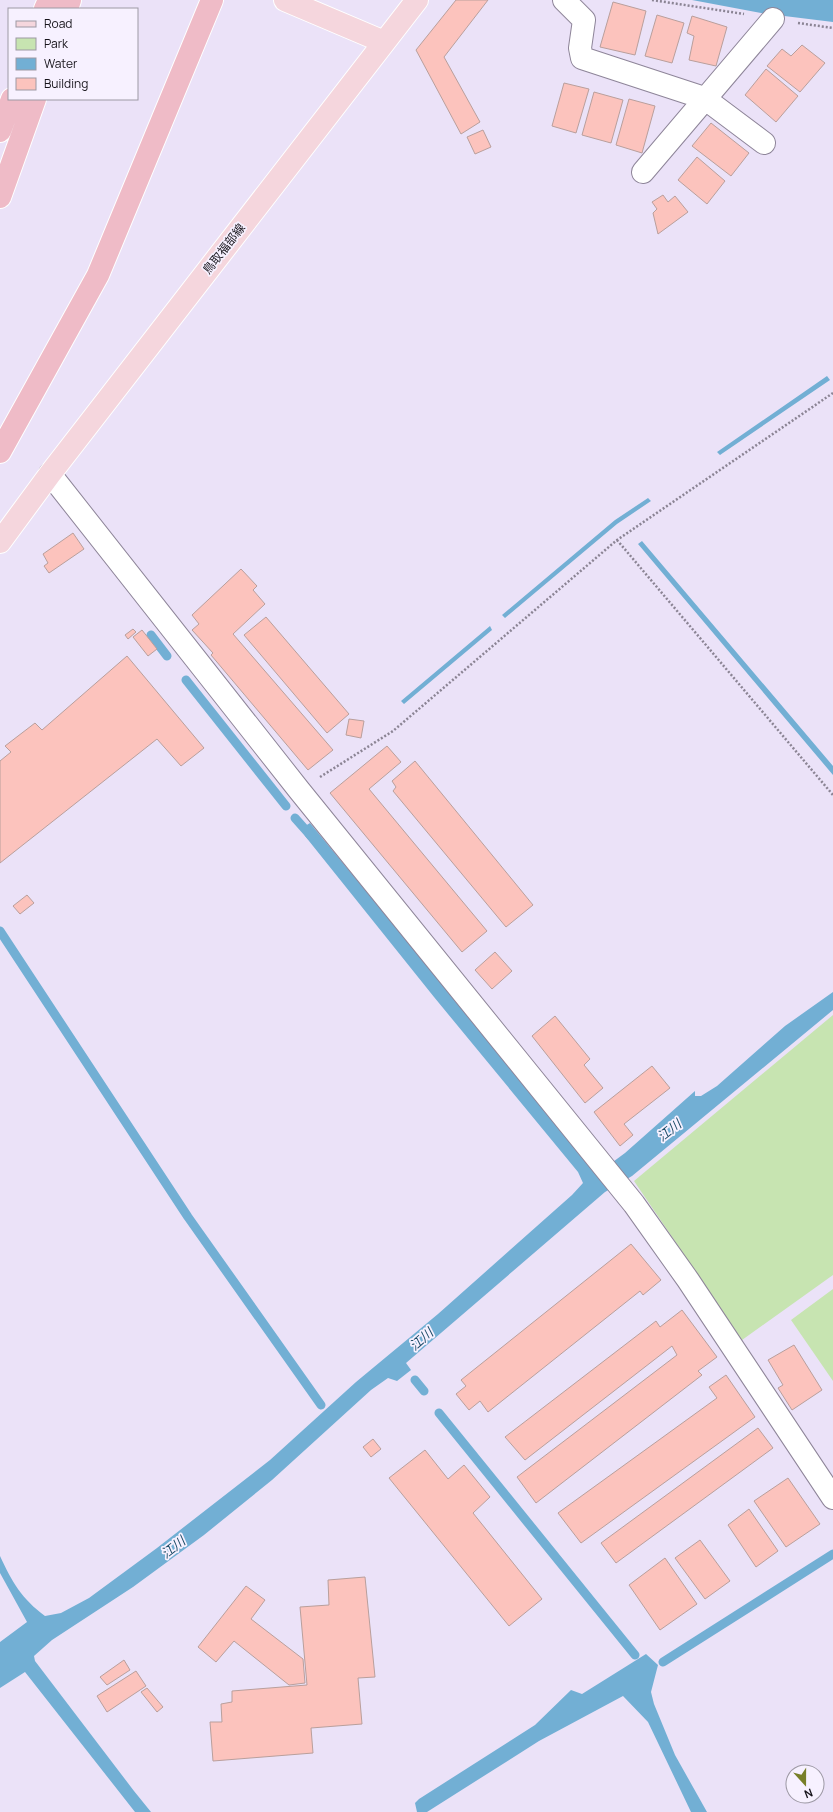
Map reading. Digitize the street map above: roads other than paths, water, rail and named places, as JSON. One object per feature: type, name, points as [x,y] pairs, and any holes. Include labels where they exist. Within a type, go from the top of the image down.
[{"type":"highway","points":[[0,452],[98,275],[212,0]]},
{"type":"highway","points":[[0,131],[12,100]]},
{"type":"highway","points":[[0,197],[35,100]]},
{"type":"main road","points":[[285,0],[384,42]]},
{"type":"main road","name":"鳥取福部線","points":[[0,542],[50,474],[417,0]]},
{"type":"street","points":[[564,0],[584,20],[580,48],[582,58],[704,98],[764,143]]},
{"type":"street","points":[[643,172],[704,98],[773,19]]},
{"type":"street","points":[[50,474],[299,790],[634,1204],[688,1280],[833,1498]]},
{"type":"water","points":[[692,0],[833,0],[833,22],[761,13]]},
{"type":"water","points":[[827,376],[830,380],[720,455],[717,452]]},
{"type":"water","points":[[648,498],[651,501],[617,524],[505,618],[502,615],[615,520]]},
{"type":"water","points":[[642,541],[833,766],[833,775],[638,544]]},
{"type":"water","points":[[490,626],[492,630],[404,704],[401,701]]},
{"type":"water","name":"江川","points":[[310,823],[598,1173],[625,1153],[695,1091],[695,1096],[701,1096],[717,1086],[785,1026],[833,992],[833,1010],[632,1176],[605,1192],[406,1363],[411,1370],[397,1381],[388,1378],[371,1390],[272,1480],[204,1535],[133,1587],[52,1640],[34,1656],[35,1661],[151,1812],[135,1812],[25,1672],[0,1688],[0,1642],[27,1622],[0,1573],[0,1556],[18,1589],[37,1610],[45,1616],[61,1613],[89,1598],[157,1548],[270,1460],[356,1382],[438,1314],[572,1195],[583,1183],[578,1172],[434,997],[305,836],[302,828]]},
{"type":"water","points":[[646,1654],[658,1665],[651,1692],[654,1704],[675,1755],[707,1812],[691,1812],[648,1722],[623,1696],[539,1741],[427,1812],[417,1812],[415,1803],[419,1799],[535,1725],[571,1690],[582,1694]]},
{"type":"waterway","points":[[151,635],[167,656]]},
{"type":"waterway","points":[[186,680],[286,806]]},
{"type":"waterway","points":[[295,818],[311,836]]},
{"type":"waterway","points":[[0,931],[188,1217],[321,1405]]},
{"type":"waterway","points":[[415,1380],[424,1391]]},
{"type":"waterway","points":[[439,1413],[635,1655]]},
{"type":"waterway","points":[[663,1662],[833,1554]]}]
